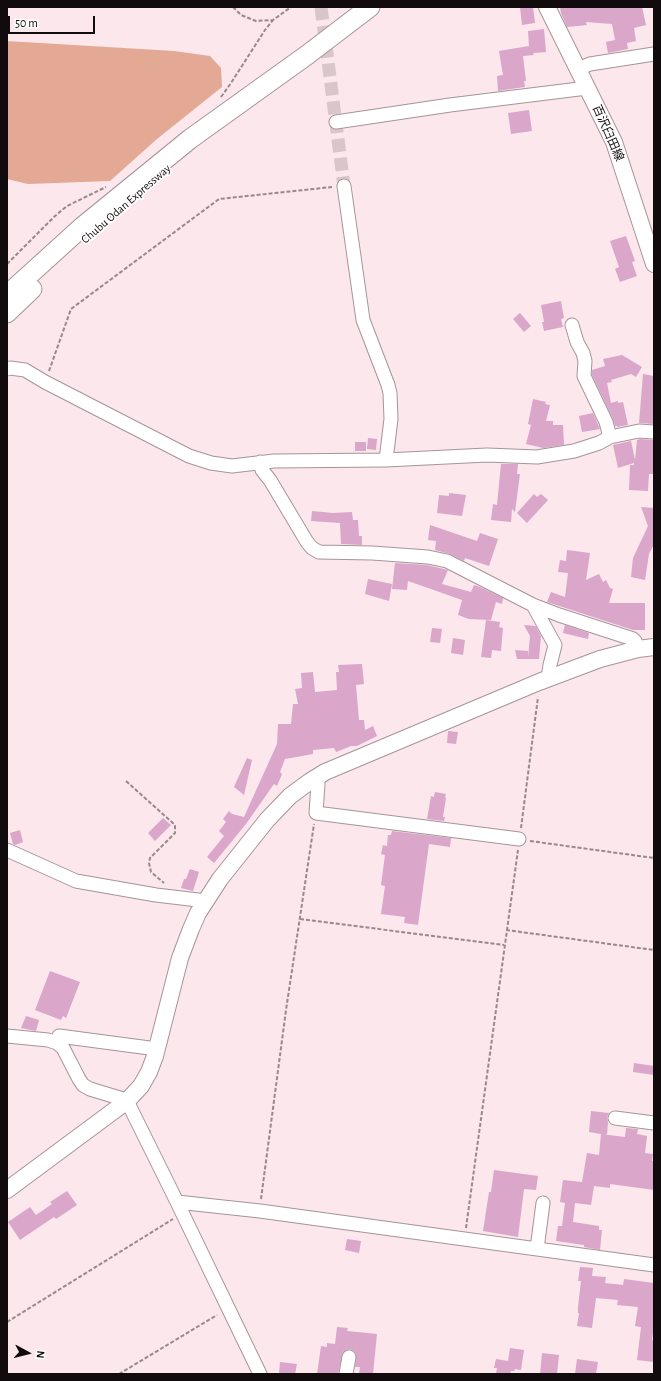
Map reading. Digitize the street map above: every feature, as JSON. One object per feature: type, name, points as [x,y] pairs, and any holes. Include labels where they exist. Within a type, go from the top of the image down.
[{"type":"highway","name":"Chubu Odan Expressway","points":[[7,295],[88,222],[190,139],[307,55],[370,7]]},
{"type":"highway","name":"Chubu Odan Expressway","points":[[7,313],[90,235],[247,97]]},
{"type":"main road","name":"百沢臼田線","points":[[547,7],[614,142],[654,264]]},
{"type":"main road","points":[[7,1190],[127,1102],[141,1086],[149,1072],[157,1049],[180,958],[190,929],[204,902],[220,879],[271,816],[290,796],[317,777],[352,760],[545,680],[600,659],[638,649],[654,647]]},
{"type":"street","points":[[578,69],[590,64],[654,54]]},
{"type":"street","points":[[336,122],[450,105],[587,88]]},
{"type":"street","points":[[344,186],[363,320],[390,393],[390,420],[386,460]]},
{"type":"street","points":[[572,325],[585,361],[584,376],[606,422],[610,437]]},
{"type":"street","points":[[7,369],[25,370],[45,382],[189,456],[211,464],[232,466],[260,462],[386,460],[499,455],[527,458],[574,451],[599,443],[610,437],[639,431],[654,432]]},
{"type":"street","points":[[260,462],[262,470],[274,486],[307,542],[312,548],[319,552],[372,553],[428,557],[447,561],[533,605],[633,639],[638,649]]},
{"type":"street","points":[[533,605],[555,645],[549,672],[545,680]]},
{"type":"street","points":[[317,777],[316,812],[519,839]]},
{"type":"street","points":[[7,850],[76,881],[204,902]]},
{"type":"street","points":[[7,1036],[48,1040],[57,1043],[63,1048],[83,1085],[90,1089],[123,1099],[127,1102],[260,1374]]},
{"type":"street","points":[[57,1043],[59,1036],[157,1049]]},
{"type":"street","points":[[616,1118],[654,1123]]},
{"type":"street","points":[[536,1249],[542,1203]]},
{"type":"street","points":[[180,1208],[260,1211],[654,1265]]},
{"type":"street","points":[[346,1374],[349,1357]]},
{"type":"path","points":[[233,7],[241,15],[256,21],[274,20]]},
{"type":"path","points":[[220,98],[265,30],[274,20],[291,7]]},
{"type":"path","points":[[45,382],[71,309],[219,199],[344,186]]},
{"type":"path","points":[[7,264],[54,216],[67,206],[106,187]]},
{"type":"path","points":[[464,1239],[519,839],[545,680]]},
{"type":"path","points":[[126,781],[175,825],[175,833],[150,858],[149,863],[151,872],[180,898]]},
{"type":"path","points":[[260,1211],[316,812]]},
{"type":"path","points":[[519,839],[654,858]]},
{"type":"path","points":[[300,919],[504,945]]},
{"type":"path","points":[[506,930],[654,950]]},
{"type":"path","points":[[7,1322],[180,1208]]},
{"type":"path","points":[[119,1374],[228,1309]]},
{"type":"shaded area","points":[[7,41],[174,51],[210,56],[221,68],[222,87],[157,139],[110,181],[28,184],[7,179]]},
{"type":"building","points":[[520,7],[533,7],[535,23],[522,25]]},
{"type":"building","points":[[560,7],[642,7],[646,25],[634,28],[636,41],[627,43],[628,49],[608,53],[606,42],[615,40],[612,24],[586,22],[587,25],[567,27]]},
{"type":"building","points":[[544,29],[546,52],[533,53],[534,55],[523,56],[526,81],[524,81],[525,87],[498,91],[497,76],[503,75],[499,51],[529,46],[528,31]]},
{"type":"building","points":[[529,110],[532,131],[511,134],[508,113]]},
{"type":"building","points":[[626,236],[635,261],[632,262],[637,276],[620,282],[615,269],[619,267],[610,241]]},
{"type":"building","points":[[561,301],[564,318],[561,319],[563,327],[544,331],[541,305]]},
{"type":"building","points":[[520,313],[531,326],[524,332],[513,319]]},
{"type":"building","points":[[622,355],[642,367],[636,377],[631,374],[611,380],[612,382],[607,383],[611,403],[618,401],[618,403],[623,402],[628,425],[617,427],[615,426],[592,375],[592,370],[605,366],[603,359]]},
{"type":"building","points":[[643,374],[654,376],[654,424],[639,423]]},
{"type":"building","points":[[533,399],[546,402],[545,404],[550,405],[546,421],[553,421],[553,425],[563,425],[564,445],[543,448],[526,444],[531,425],[528,424]]},
{"type":"building","points":[[593,413],[600,429],[582,432],[579,416]]},
{"type":"building","points":[[368,438],[377,439],[376,450],[367,449]]},
{"type":"building","points":[[637,440],[654,440],[654,474],[649,474],[648,491],[629,490],[630,465],[634,465],[634,463],[618,468],[613,445],[631,441],[635,460]]},
{"type":"building","points":[[355,442],[366,442],[366,451],[355,451]]},
{"type":"building","points":[[501,464],[518,464],[517,474],[520,474],[515,512],[512,509],[511,522],[491,520],[493,504],[497,505]]},
{"type":"building","points":[[449,493],[466,495],[462,516],[437,513],[439,495],[449,496]]},
{"type":"building","points":[[534,494],[537,497],[541,494],[548,500],[527,523],[517,513]]},
{"type":"building","points":[[641,507],[654,508],[654,544],[649,554],[645,580],[631,577],[633,558],[648,526]]},
{"type":"building","points":[[312,511],[333,513],[352,512],[353,520],[358,520],[359,536],[362,536],[362,545],[341,544],[340,523],[311,521]]},
{"type":"building","points":[[430,525],[477,541],[480,533],[498,539],[489,566],[465,558],[464,561],[450,554],[435,550],[436,541],[428,540]]},
{"type":"building","points":[[567,550],[590,553],[586,580],[599,574],[603,582],[606,580],[610,588],[613,589],[609,603],[645,603],[645,630],[633,630],[547,602],[551,592],[565,597],[568,573],[558,572],[560,560],[566,561]]},
{"type":"building","points":[[395,563],[427,565],[448,570],[442,584],[471,592],[474,585],[480,587],[503,598],[502,604],[496,602],[491,620],[469,619],[458,615],[462,600],[408,581],[407,590],[392,589]]},
{"type":"building","points":[[368,579],[392,584],[389,601],[365,594]]},
{"type":"building","points":[[486,620],[500,622],[499,627],[503,628],[501,651],[492,650],[491,658],[481,657]]},
{"type":"building","points":[[524,625],[536,626],[541,636],[539,659],[517,659],[515,650],[528,651],[528,658],[530,636]]},
{"type":"building","points":[[565,625],[589,633],[588,639],[563,633]]},
{"type":"building","points":[[432,628],[442,629],[440,643],[430,642]]},
{"type":"building","points":[[453,638],[465,640],[463,655],[451,653]]},
{"type":"building","points":[[362,664],[364,684],[356,685],[359,720],[364,720],[365,730],[373,726],[377,736],[357,746],[351,746],[336,752],[334,748],[313,750],[313,754],[285,759],[280,772],[282,774],[277,786],[274,784],[246,824],[214,863],[207,857],[224,836],[219,831],[226,822],[223,819],[229,811],[232,814],[244,817],[277,744],[278,724],[291,724],[293,704],[298,704],[295,689],[302,688],[301,673],[313,672],[315,692],[337,690],[336,672],[339,672],[338,665]]},
{"type":"building","points":[[448,731],[458,732],[456,744],[447,743]]},
{"type":"building","points":[[247,758],[252,760],[244,795],[234,787]]},
{"type":"building","points":[[435,792],[446,794],[443,817],[445,817],[444,821],[427,819],[431,796],[434,797]]},
{"type":"building","points":[[163,818],[171,825],[155,841],[148,833]]},
{"type":"building","points":[[20,830],[23,842],[15,845],[13,844],[10,833]]},
{"type":"building","points":[[392,831],[451,838],[450,847],[429,844],[418,925],[404,923],[405,917],[381,914],[385,886],[381,885],[385,855],[381,854],[383,845],[387,846],[388,835],[391,835]]},
{"type":"building","points":[[190,869],[199,872],[193,891],[181,888]]},
{"type":"building","points":[[50,971],[80,982],[66,1018],[63,1016],[61,1020],[35,1010]]},
{"type":"building","points":[[26,1016],[39,1020],[36,1031],[21,1028]]},
{"type":"building","points":[[634,1063],[654,1066],[654,1075],[633,1072]]},
{"type":"building","points":[[591,1111],[609,1113],[607,1117],[607,1135],[589,1132]]},
{"type":"building","points":[[626,1128],[638,1129],[637,1134],[647,1136],[645,1153],[653,1154],[654,1190],[610,1184],[610,1188],[594,1186],[591,1205],[575,1203],[573,1222],[599,1226],[599,1230],[602,1230],[600,1250],[584,1247],[584,1245],[556,1241],[558,1226],[562,1226],[565,1203],[560,1202],[563,1180],[582,1182],[587,1153],[599,1155],[601,1134],[625,1137]]},
{"type":"building","points":[[494,1170],[538,1176],[536,1190],[524,1189],[518,1237],[483,1231]]},
{"type":"building","points":[[67,1191],[77,1205],[56,1219],[54,1217],[20,1240],[8,1222],[30,1207],[36,1215],[52,1204],[50,1202]]},
{"type":"building","points":[[347,1239],[361,1241],[359,1253],[345,1250]]},
{"type":"building","points":[[580,1267],[593,1268],[592,1276],[606,1277],[605,1283],[623,1285],[624,1279],[654,1283],[654,1327],[652,1340],[654,1341],[654,1362],[637,1360],[641,1327],[635,1326],[638,1307],[617,1305],[618,1300],[596,1298],[592,1328],[577,1326],[581,1281],[578,1281]]},
{"type":"building","points":[[337,1327],[348,1328],[347,1331],[377,1334],[373,1374],[359,1374],[360,1367],[355,1367],[356,1354],[350,1349],[343,1352],[338,1374],[317,1374],[321,1346],[327,1347],[327,1343],[335,1344]]},
{"type":"building","points":[[510,1348],[524,1350],[521,1370],[515,1369],[514,1371],[511,1371],[510,1374],[496,1374],[497,1368],[494,1368],[496,1359],[508,1361]]},
{"type":"building","points":[[542,1353],[559,1355],[557,1374],[540,1374]]},
{"type":"building","points":[[577,1359],[598,1362],[596,1374],[575,1374]]},
{"type":"building","points":[[280,1362],[297,1364],[295,1374],[279,1374]]},
{"type":"tunnel","points":[[321,7],[344,186]]}]
